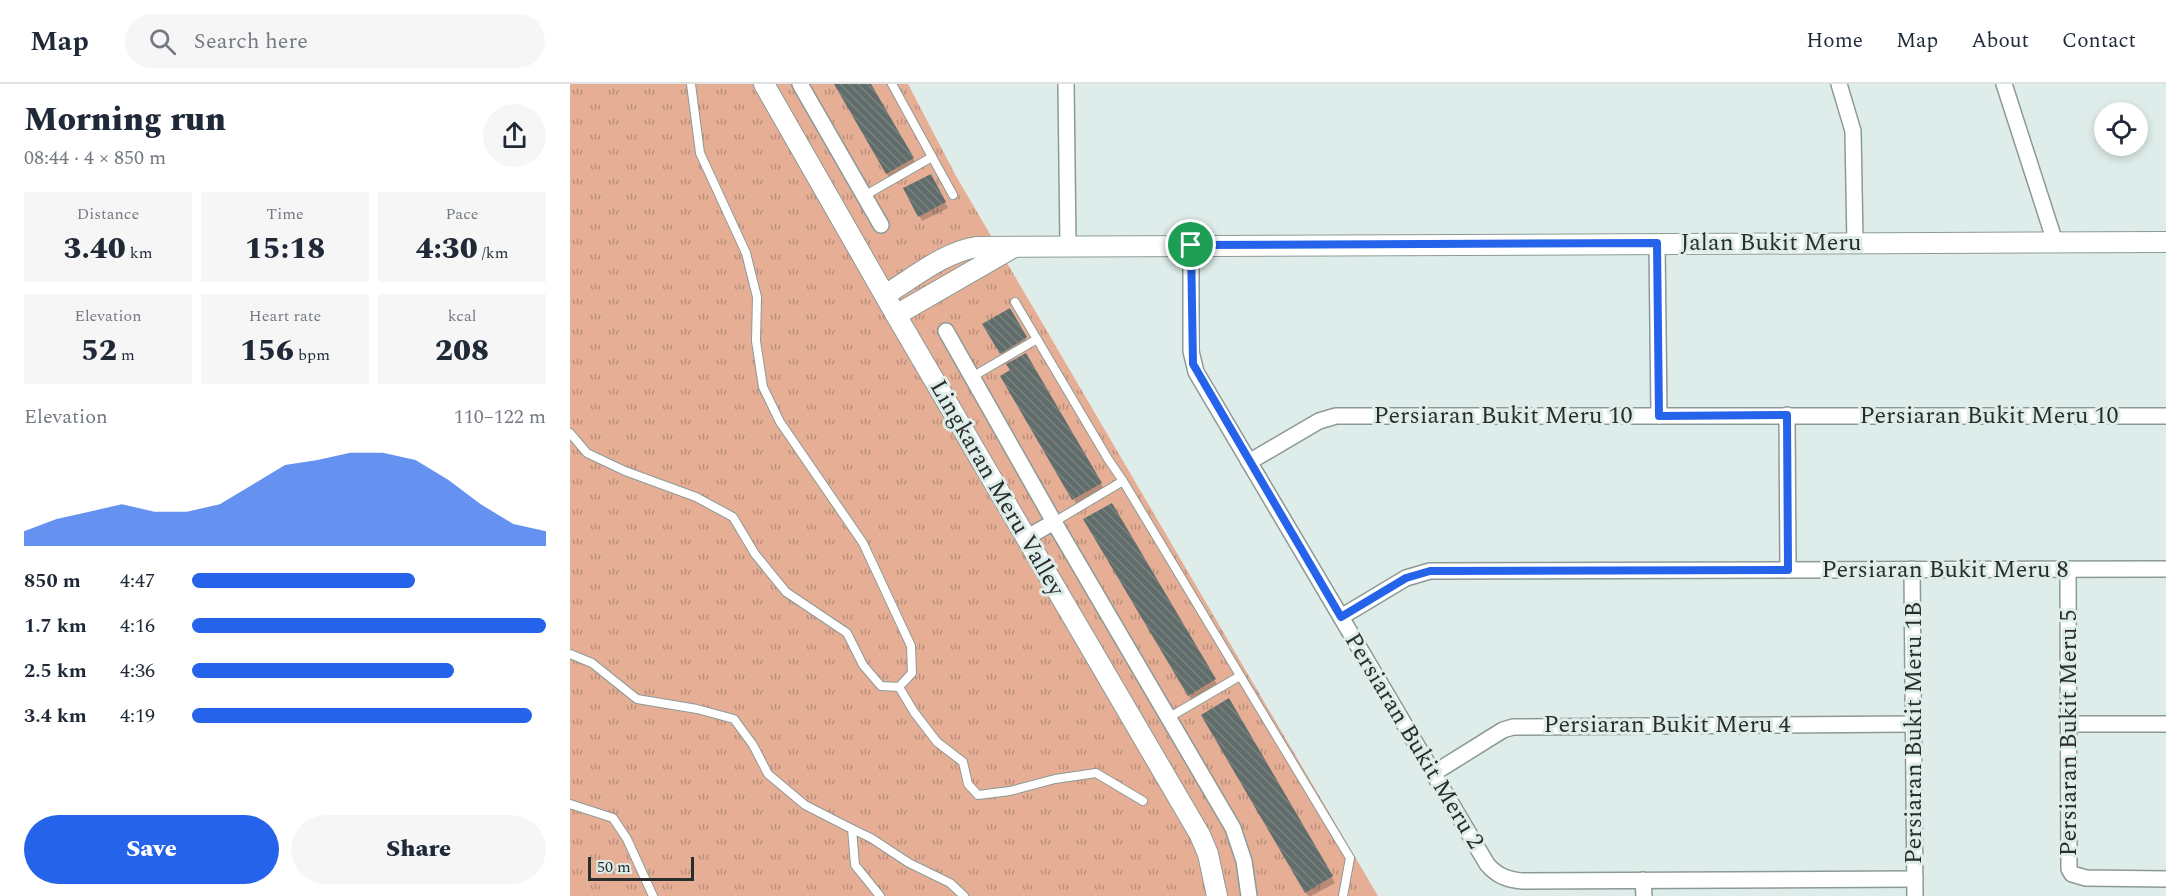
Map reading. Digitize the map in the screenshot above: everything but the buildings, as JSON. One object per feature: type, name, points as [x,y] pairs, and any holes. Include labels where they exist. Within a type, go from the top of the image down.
[{"type":"street","name":"Lingkaran Meru Valley","points":[[764,84],[896,315],[1200,835],[1210,862],[1217,896]]},
{"type":"street","points":[[800,84],[881,225]]},
{"type":"street","points":[[1066,84],[1068,245]]},
{"type":"street","points":[[1839,84],[1853,131],[1855,243]]},
{"type":"street","points":[[2004,84],[2055,242]]},
{"type":"street","name":"Jalan Bukit Meru","points":[[885,295],[964,249],[977,246],[2166,242]]},
{"type":"street","points":[[1657,243],[1659,416]]},
{"type":"street","name":"Persiaran Bukit Meru 2","points":[[1191,245],[1193,364],[1487,864],[1503,877],[1523,881],[1643,888],[1915,879]]},
{"type":"street","points":[[896,315],[1016,246]]},
{"type":"street","points":[[946,331],[1054,522],[1233,828],[1240,845],[1249,896]]},
{"type":"street","points":[[1787,415],[1788,570]]},
{"type":"street","name":"Persiaran Bukit Meru 10","points":[[1249,462],[1319,421],[1336,416],[2166,416]]},
{"type":"street","points":[[1026,538],[1054,522]]},
{"type":"street","name":"Persiaran Bukit Meru 1B","points":[[1912,569],[1915,896]]},
{"type":"street","name":"Persiaran Bukit Meru 5","points":[[2068,569],[2069,869],[2072,874],[2086,878],[2166,879]]},
{"type":"street","name":"Persiaran Bukit Meru 8","points":[[1341,617],[1406,578],[1430,571],[2166,569]]},
{"type":"street","name":"Persiaran Bukit Meru 4","points":[[1434,774],[1503,730],[1513,727],[1913,724]]},
{"type":"street","points":[[2069,724],[2166,724]]},
{"type":"lane","points":[[692,84],[700,153],[746,253],[757,297],[756,341],[763,387],[780,422],[863,543],[911,646],[912,673],[899,687]]},
{"type":"lane","points":[[892,84],[953,195]]},
{"type":"lane","points":[[864,196],[932,157]]},
{"type":"lane","points":[[1015,302],[1350,858],[1343,896]]},
{"type":"lane","points":[[972,377],[1037,339]]},
{"type":"lane","points":[[570,433],[587,453],[625,471],[696,497],[733,517],[755,554],[786,592],[847,633],[863,665],[881,686],[899,687]]},
{"type":"lane","points":[[1054,522],[1123,481]]},
{"type":"lane","points":[[570,654],[592,663],[637,699],[697,709],[734,719],[753,745],[768,774],[805,805],[871,838],[909,863],[950,883],[964,896]]},
{"type":"lane","points":[[1168,718],[1240,676]]},
{"type":"lane","points":[[899,687],[914,712],[937,742],[963,762],[968,784],[978,795],[1010,791],[1055,779],[1096,773],[1143,801]]},
{"type":"lane","points":[[570,804],[613,818],[627,839],[653,896]]},
{"type":"lane","points":[[852,829],[855,865],[880,896]]},
{"type":"green space","points":[[570,84],[908,84],[956,176],[1378,896],[570,896]]},
{"type":"route","points":[[1657,243],[1659,416],[1787,415],[1788,570],[1430,571],[1406,578],[1341,617],[1196,372],[1191,351],[1191,245],[1657,243]]}]
